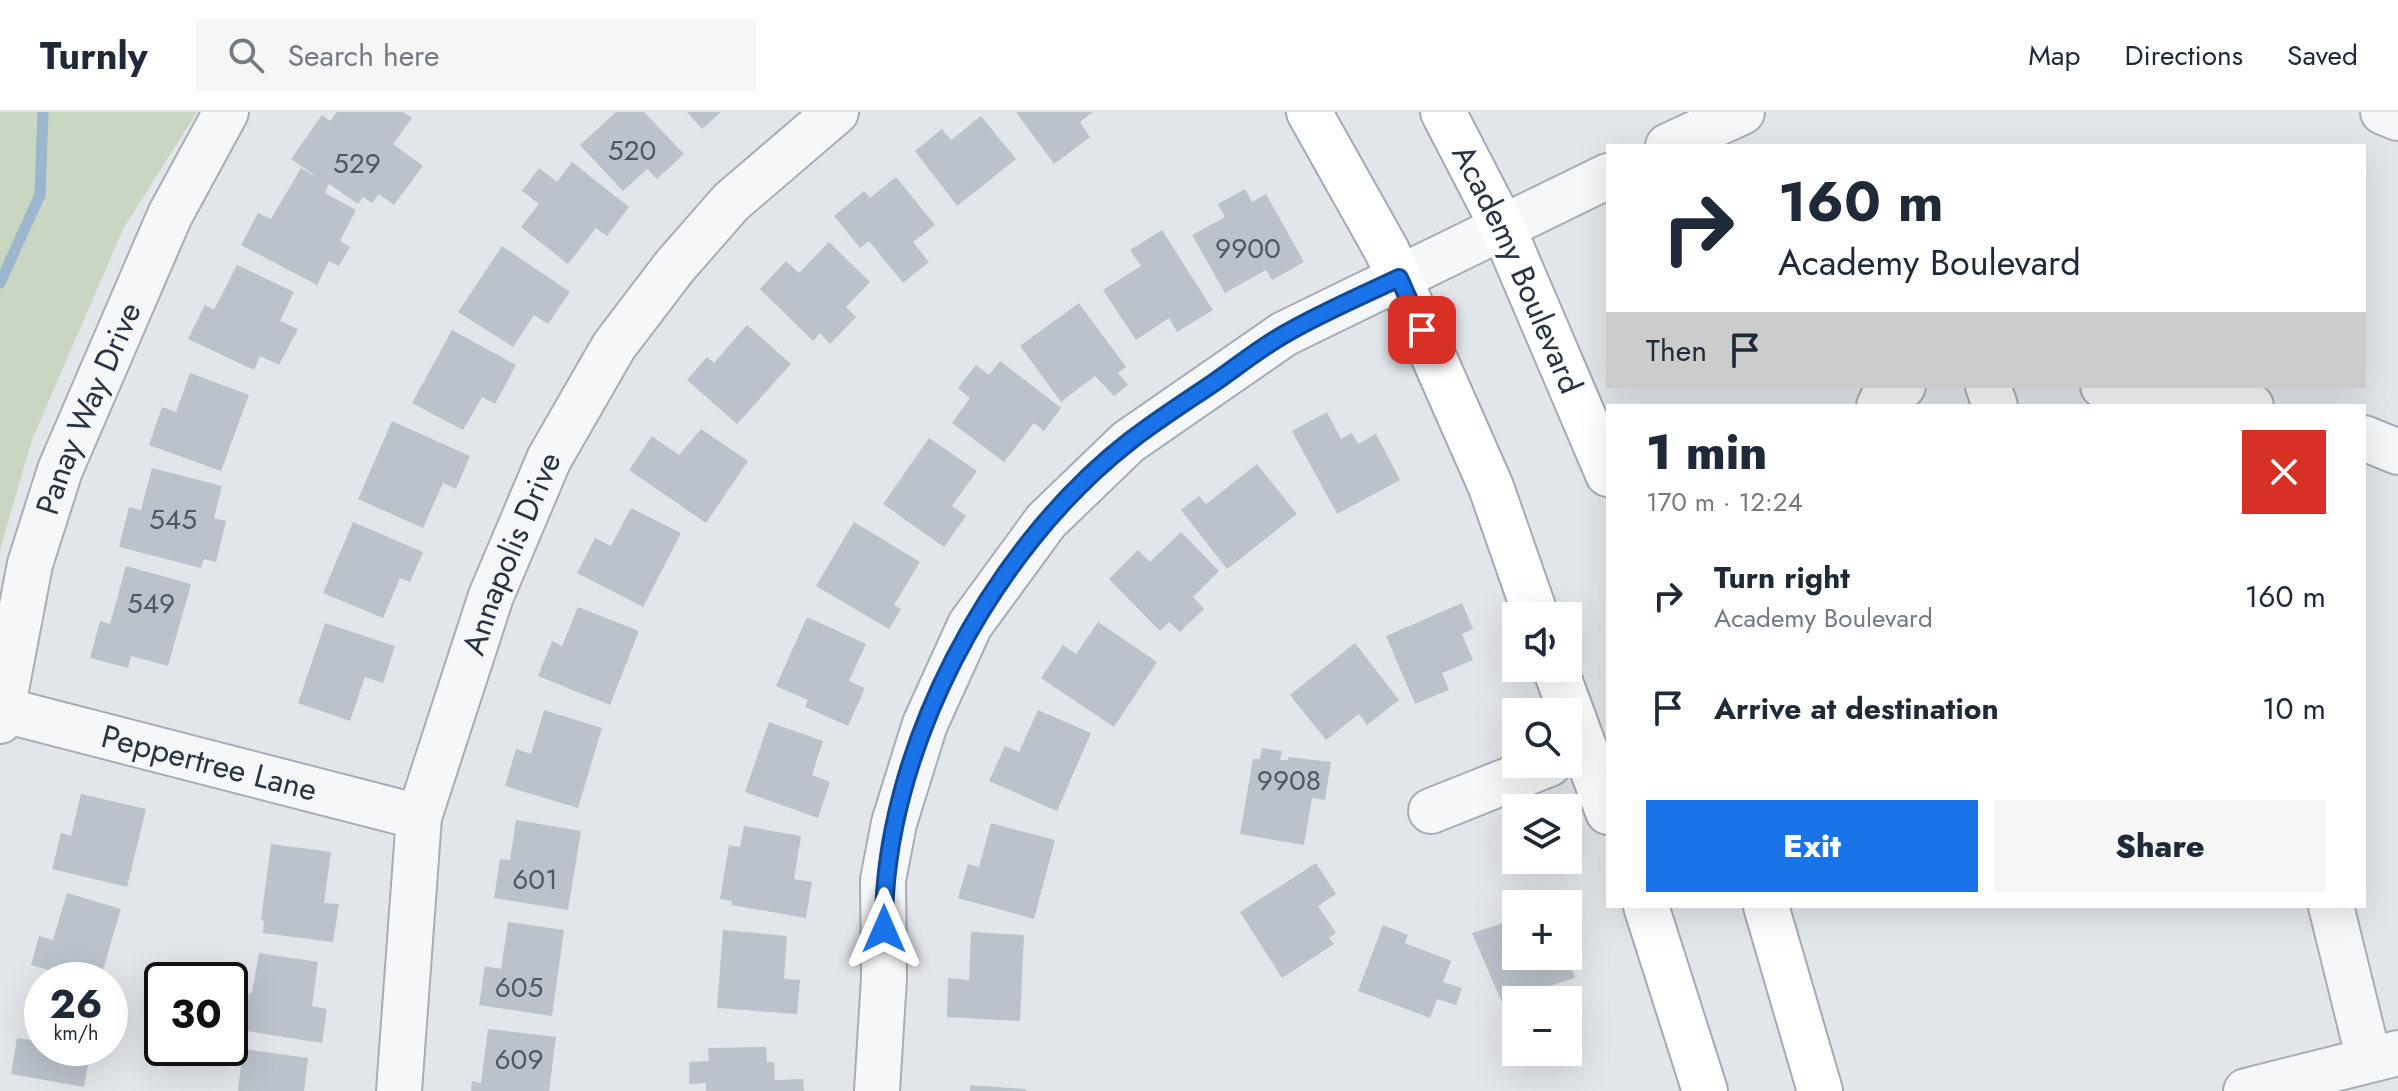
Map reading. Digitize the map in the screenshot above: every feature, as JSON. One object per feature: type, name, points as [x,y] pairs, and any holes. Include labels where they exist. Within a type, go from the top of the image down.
[{"type":"main road","points":[[1309,112],[1399,278],[1491,487],[1531,602]]},
{"type":"main road","name":"Academy Boulevard","points":[[1443,112],[1503,228],[1606,469]]},
{"type":"main road","points":[[1582,777],[1606,809]]},
{"type":"main road","points":[[1647,908],[1705,1091]]},
{"type":"main road","points":[[1767,908],[1820,1091]]},
{"type":"street","name":"Panay Way Drive","points":[[1,713],[30,564],[60,470],[170,215],[226,112]]},
{"type":"street","name":"Annapolis Drive","points":[[399,1091],[419,817],[491,596],[549,459],[614,346],[675,266],[731,202],[836,112]]},
{"type":"street","points":[[1672,144],[1742,112]]},
{"type":"street","points":[[2383,112],[2398,118]]},
{"type":"street","points":[[877,1091],[884,978],[883,880],[894,823],[925,724],[970,625],[1046,521],[1128,442],[1284,334],[1606,177]]},
{"type":"street","points":[[1880,404],[1886,391],[1896,388]]},
{"type":"street","points":[[2118,388],[2236,404]]},
{"type":"street","points":[[2366,439],[2398,452]]},
{"type":"street","name":"Peppertree Lane","points":[[1,713],[419,817]]},
{"type":"street","points":[[1431,811],[1514,778]]},
{"type":"street","points":[[2246,1091],[2384,1056],[2332,908]]},
{"type":"green space","points":[[0,112],[197,112],[123,229],[32,440],[0,550]]},
{"type":"building","points":[[337,112],[403,112],[412,118],[393,144],[423,166],[394,205],[379,194],[372,203],[363,197],[358,204],[329,184],[325,193],[356,210],[340,241],[350,247],[339,266],[329,261],[317,285],[241,245],[258,213],[271,219],[301,168],[320,179],[291,159],[322,115],[330,121]]},
{"type":"building","points":[[616,112],[644,112],[684,154],[657,179],[647,169],[623,191],[580,145]]},
{"type":"building","points":[[687,112],[721,112],[702,129]]},
{"type":"building","points":[[1016,112],[1093,112],[1080,122],[1090,137],[1054,164]]},
{"type":"building","points":[[981,116],[1016,159],[957,206],[915,151],[942,129],[951,140]]},
{"type":"building","points":[[572,162],[629,207],[607,236],[596,228],[568,264],[521,227],[539,204],[522,191],[539,168],[557,182]]},
{"type":"building","points":[[896,177],[935,225],[913,242],[929,262],[903,283],[869,241],[860,248],[834,216],[864,191],[870,198]]},
{"type":"building","points":[[1245,189],[1252,202],[1266,194],[1304,262],[1272,280],[1266,270],[1225,293],[1192,235],[1225,217],[1218,204]]},
{"type":"building","points":[[1162,230],[1213,310],[1177,332],[1169,318],[1136,340],[1103,290],[1141,266],[1130,250]]},
{"type":"building","points":[[829,242],[870,282],[846,307],[856,317],[830,344],[820,333],[813,341],[760,289],[786,261],[799,273]]},
{"type":"building","points":[[502,246],[570,292],[548,324],[534,315],[513,347],[458,312]]},
{"type":"building","points":[[237,265],[294,292],[280,321],[298,329],[279,365],[260,356],[254,370],[188,339],[205,305],[214,310]]},
{"type":"building","points":[[1079,303],[1126,367],[1118,373],[1128,385],[1114,396],[1095,376],[1061,402],[1020,346]]},
{"type":"building","points":[[747,325],[791,364],[737,424],[687,380],[707,357],[714,363]]},
{"type":"building","points":[[452,330],[516,365],[495,404],[482,397],[463,430],[412,403]]},
{"type":"building","points":[[1000,361],[1061,408],[1044,431],[1034,423],[1004,462],[952,423],[970,398],[958,388],[976,365],[989,375]]},
{"type":"building","points":[[190,373],[249,395],[221,471],[149,445],[162,407],[176,412]]},
{"type":"building","points":[[1327,412],[1341,439],[1352,433],[1358,444],[1376,434],[1400,480],[1337,514],[1292,431]]},
{"type":"building","points":[[392,421],[470,456],[456,489],[443,483],[423,528],[358,499]]},
{"type":"building","points":[[701,429],[748,461],[706,523],[629,470],[652,436],[679,455]]},
{"type":"building","points":[[929,438],[977,471],[952,506],[966,516],[944,547],[883,504]]},
{"type":"building","points":[[1257,464],[1297,514],[1227,569],[1181,510],[1199,496],[1206,504]]},
{"type":"building","points":[[152,468],[222,486],[214,518],[226,521],[216,562],[204,559],[201,568],[119,547],[129,507],[141,510]]},
{"type":"building","points":[[631,508],[681,533],[643,607],[577,573],[595,538],[611,546]]},
{"type":"building","points":[[353,522],[423,552],[410,582],[400,578],[383,618],[323,593]]},
{"type":"building","points":[[854,522],[920,562],[894,605],[901,609],[889,629],[816,586]]},
{"type":"building","points":[[1181,532],[1219,571],[1193,597],[1204,609],[1180,632],[1169,622],[1160,631],[1109,579],[1138,550],[1150,562]]},
{"type":"building","points":[[126,566],[191,584],[168,666],[131,656],[128,668],[90,658],[100,621],[110,624]]},
{"type":"building","points":[[1462,603],[1473,629],[1462,634],[1473,660],[1442,673],[1449,690],[1415,704],[1386,636]]},
{"type":"building","points":[[578,607],[639,631],[610,705],[538,676],[552,641],[562,646]]},
{"type":"building","points":[[807,617],[866,644],[849,681],[865,688],[848,726],[805,707],[808,700],[776,686]]},
{"type":"building","points":[[1098,622],[1157,662],[1114,727],[1041,678],[1063,645],[1076,654]]},
{"type":"building","points":[[325,623],[395,646],[383,683],[365,677],[350,721],[298,703]]},
{"type":"building","points":[[1355,643],[1399,700],[1367,725],[1359,714],[1326,740],[1290,695]]},
{"type":"building","points":[[544,710],[602,728],[578,808],[505,786],[516,749],[531,754]]},
{"type":"building","points":[[1038,710],[1091,733],[1057,811],[989,781],[1005,746],[1019,752]]},
{"type":"building","points":[[769,722],[823,741],[812,775],[830,782],[818,818],[745,792]]},
{"type":"building","points":[[1262,748],[1282,751],[1280,760],[1288,760],[1288,757],[1331,762],[1325,800],[1312,798],[1304,845],[1240,834],[1253,759],[1260,759]]},
{"type":"building","points":[[81,794],[146,809],[127,887],[52,869],[61,833],[71,836]]},
{"type":"building","points":[[516,820],[581,831],[568,910],[494,898],[500,859],[510,860]]},
{"type":"building","points":[[991,823],[1055,840],[1034,919],[958,898],[968,864],[979,867]]},
{"type":"building","points":[[744,826],[801,836],[794,879],[812,882],[806,918],[731,905],[732,901],[720,899],[729,845],[740,847]]},
{"type":"building","points":[[271,844],[331,852],[324,903],[339,904],[333,942],[263,933],[264,921],[261,920]]},
{"type":"building","points":[[1316,863],[1336,894],[1318,906],[1336,933],[1329,938],[1334,944],[1282,978],[1240,912]]},
{"type":"building","points":[[67,893],[121,909],[105,962],[32,962],[39,936],[53,940]]},
{"type":"building","points":[[508,922],[564,930],[552,1016],[479,1005],[485,966],[501,969]]},
{"type":"building","points":[[1502,924],[1502,970],[1572,970],[1575,978],[1549,986],[1502,986],[1502,1003],[1472,933]]},
{"type":"building","points":[[1383,925],[1408,935],[1405,943],[1451,961],[1443,982],[1462,988],[1456,1005],[1437,999],[1430,1018],[1358,991]]},
{"type":"building","points":[[723,930],[787,936],[784,979],[800,980],[797,1014],[717,1008]]},
{"type":"building","points":[[971,932],[1024,935],[1020,1021],[947,1017],[948,978],[969,980]]},
{"type":"building","points":[[259,953],[318,962],[312,1006],[327,1009],[322,1043],[248,1031],[248,999],[249,993],[252,993]]},
{"type":"building","points":[[488,1029],[556,1037],[549,1091],[471,1091],[472,1081],[481,1083]]},
{"type":"building","points":[[17,1038],[24,1039],[24,1066],[88,1066],[84,1087],[11,1074]]},
{"type":"building","points":[[766,1047],[767,1062],[774,1062],[775,1080],[803,1079],[804,1091],[706,1091],[706,1083],[689,1084],[689,1062],[709,1061],[708,1048]]},
{"type":"building","points":[[248,1050],[308,1058],[304,1091],[238,1091],[241,1066],[248,1066]]},
{"type":"building","points":[[970,1085],[1026,1089],[1026,1091],[970,1091]]},
{"type":"waterway","points":[[0,283],[40,195],[43,112]]},
{"type":"route","points":[[884,929],[883,880],[894,823],[925,724],[970,625],[1046,521],[1128,442],[1284,334],[1399,278],[1422,330]]}]
